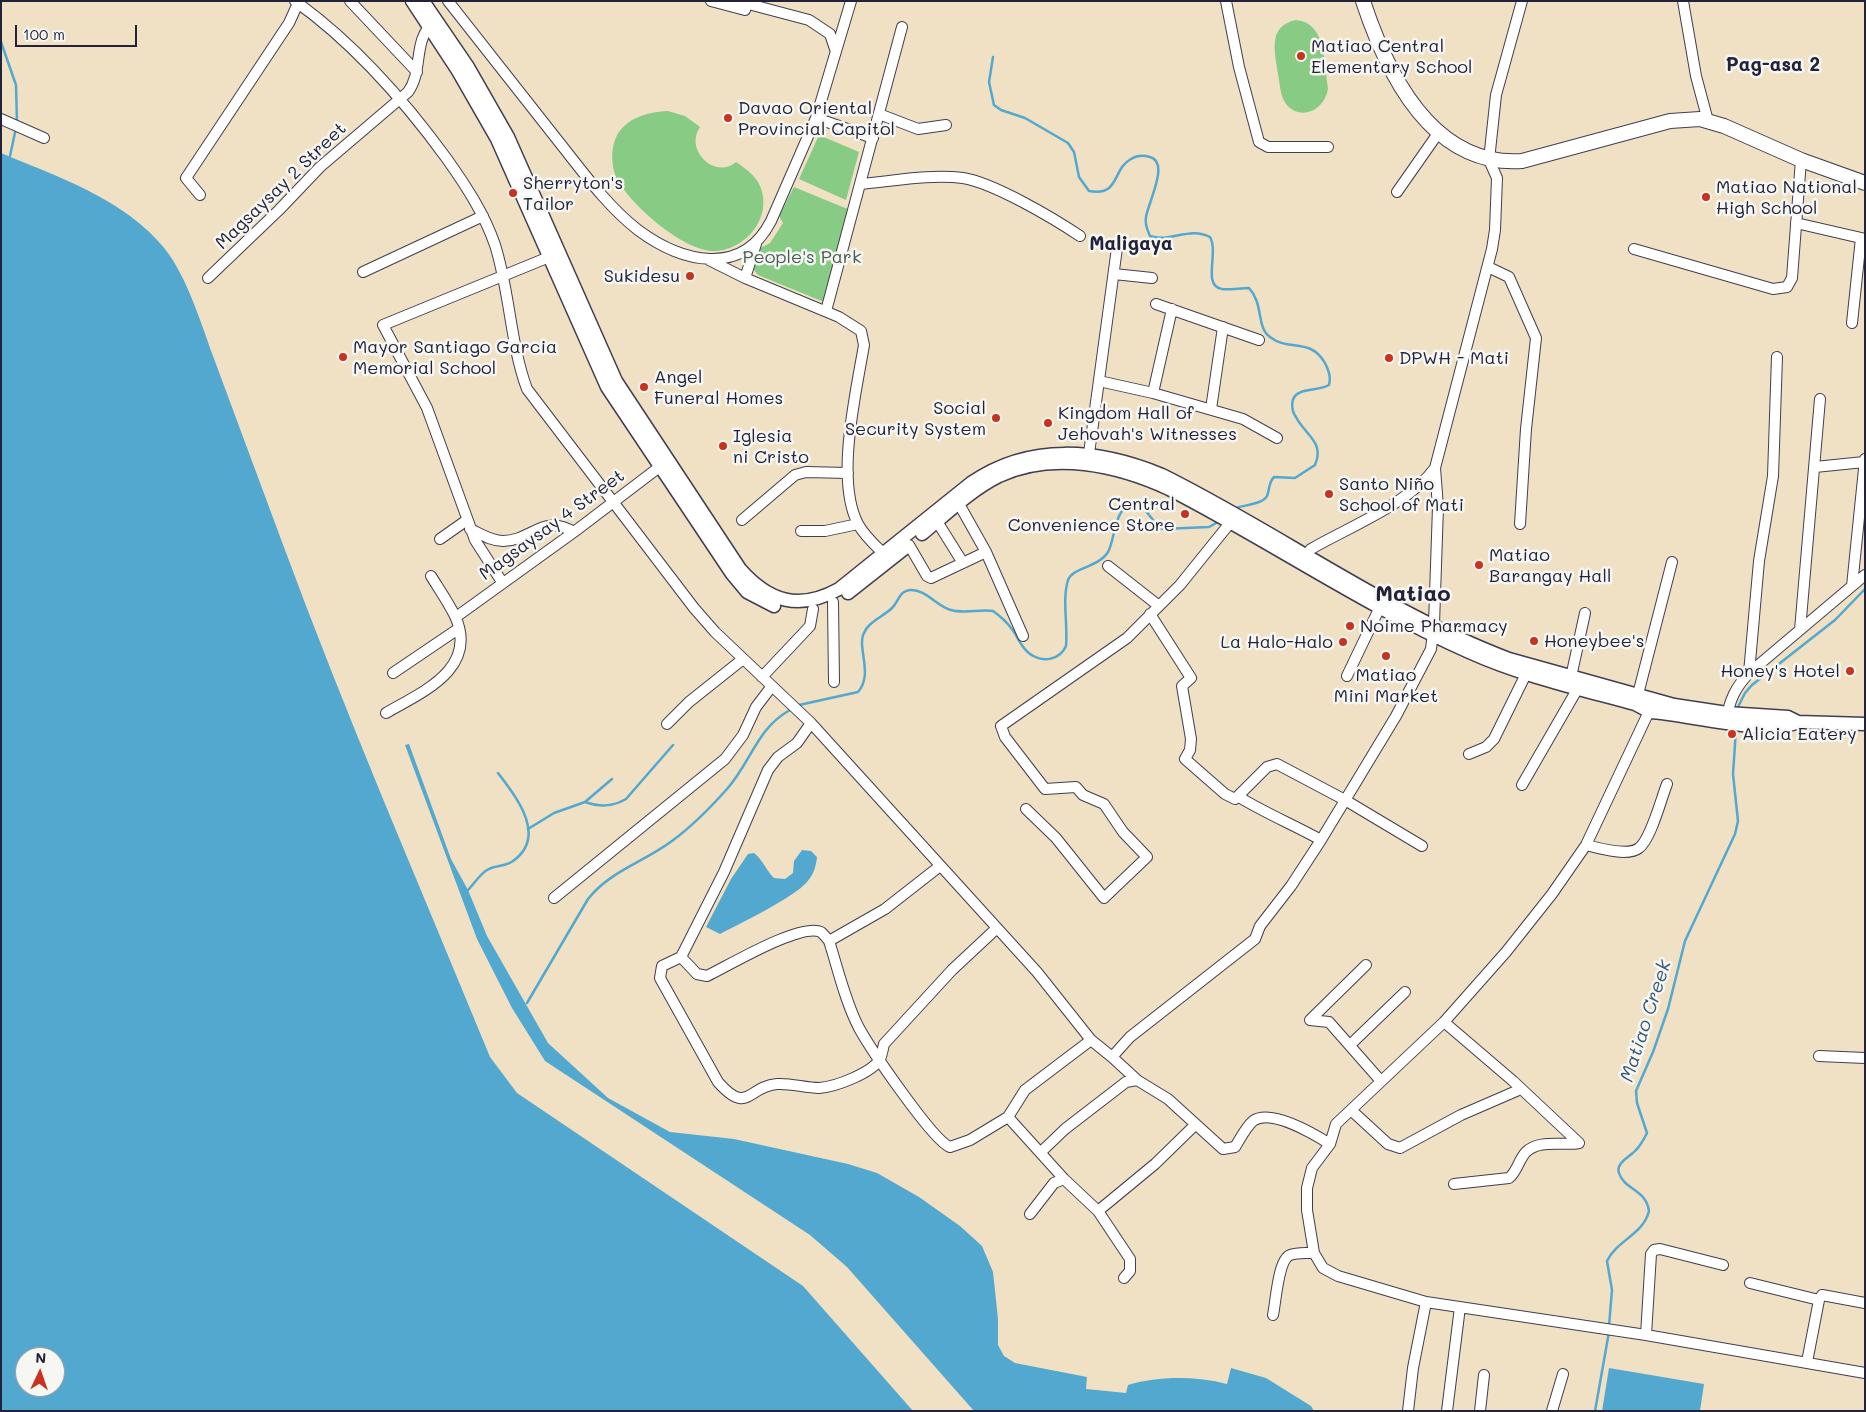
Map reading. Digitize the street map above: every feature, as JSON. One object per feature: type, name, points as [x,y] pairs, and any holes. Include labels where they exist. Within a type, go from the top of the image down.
[{"type":"highway","points":[[1363,1],[1393,75],[1406,96],[1439,132],[1464,150],[1489,160],[1522,161],[1670,121],[1685,119],[1708,120],[1801,160],[1865,183]]},
{"type":"main road","points":[[412,1],[432,23],[494,110],[555,255],[616,381],[727,567],[747,592],[772,606],[786,609],[813,608],[833,602],[935,518],[959,504],[1007,468]]},
{"type":"main road","points":[[423,1],[432,23]]},
{"type":"main road","points":[[664,463],[753,585],[775,598],[797,601],[822,598],[839,589],[887,556],[909,544],[980,477],[1040,454],[1129,463],[1162,475],[1380,607],[1488,651],[1571,677],[1673,714],[1727,718],[1787,727],[1798,722],[1865,724]]},
{"type":"main road","points":[[1088,459],[1149,480],[1303,559],[1433,629],[1467,652],[1526,674],[1578,688],[1637,700]]},
{"type":"street","points":[[350,1],[417,72]]},
{"type":"street","points":[[448,1],[613,206],[629,222],[652,239],[679,252],[706,259],[745,278],[826,311],[854,324],[861,331],[864,337],[864,345],[850,433],[849,498],[858,524],[866,537],[887,556]]},
{"type":"street","points":[[711,1],[825,29],[834,39],[835,53]]},
{"type":"street","points":[[737,1],[809,20],[819,27]]},
{"type":"street","points":[[745,278],[756,244],[771,221],[816,118],[851,1]]},
{"type":"street","points":[[1226,1],[1239,67],[1259,142],[1268,148],[1328,147]]},
{"type":"street","points":[[1112,1057],[1130,1037],[1255,939],[1260,926],[1291,886],[1321,840],[1401,708],[1430,649],[1433,629],[1438,507],[1435,468],[1488,268],[1495,230],[1497,178],[1489,160],[1500,77],[1522,1]]},
{"type":"street","points":[[1683,1],[1696,76],[1708,120]]},
{"type":"street","points":[[200,195],[186,178],[290,23],[297,2],[328,27],[412,111],[464,184],[483,216],[494,245],[519,360],[528,389],[694,608],[743,659],[811,723],[997,928],[1075,1018],[1091,1040],[1137,1080],[1168,1099],[1218,1147],[1229,1150],[1235,1147],[1253,1121],[1261,1118],[1273,1118],[1301,1127],[1330,1144]]},
{"type":"street","name":"Magsaysay 2 Street","points":[[208,278],[279,210],[325,162],[400,99],[413,85],[417,72],[422,36],[432,23]]},
{"type":"street","points":[[826,311],[902,27]]},
{"type":"street","points":[[879,114],[918,129],[946,125]]},
{"type":"street","points":[[816,118],[872,138]]},
{"type":"street","points":[[1,120],[44,138]]},
{"type":"street","points":[[1397,192],[1439,132]]},
{"type":"street","points":[[1634,249],[1773,289],[1782,289],[1791,284],[1792,278],[1801,160]]},
{"type":"street","points":[[1497,178],[1506,162]]},
{"type":"street","points":[[860,184],[944,177],[964,178],[981,183],[1028,206],[1080,236]]},
{"type":"street","points":[[363,272],[483,216]]},
{"type":"street","points":[[1796,223],[1863,238],[1852,323]]},
{"type":"street","points":[[706,259],[732,257],[756,244]]},
{"type":"street","points":[[1088,459],[1117,248]]},
{"type":"street","points":[[502,582],[482,553],[469,524],[423,399],[383,326],[502,275],[555,255]]},
{"type":"street","points":[[1488,268],[1509,277],[1536,338],[1526,429],[1520,524]]},
{"type":"street","points":[[1114,274],[1152,278]]},
{"type":"street","points":[[1156,304],[1259,340]]},
{"type":"street","points":[[1153,393],[1172,309]]},
{"type":"street","points":[[1211,408],[1223,327]]},
{"type":"street","points":[[1749,673],[1759,561],[1773,476],[1777,357]]},
{"type":"street","points":[[1099,381],[1211,408],[1244,419],[1277,438]]},
{"type":"street","points":[[1800,630],[1820,400]]},
{"type":"street","points":[[1815,467],[1865,460],[1852,586]]},
{"type":"street","name":"Magsaysay 4 Street","points":[[456,617],[502,582],[574,532],[664,463]]},
{"type":"street","points":[[1303,559],[1413,491],[1428,478],[1435,468]]},
{"type":"street","points":[[742,520],[794,475],[806,472],[848,473]]},
{"type":"street","points":[[959,504],[986,552],[1023,636]]},
{"type":"street","points":[[935,518],[963,563]]},
{"type":"street","points":[[1026,809],[1056,838],[1104,898],[1147,857],[1124,832],[1104,804],[1083,795],[1076,788],[1045,789],[1005,737],[1001,726],[1127,638],[1201,560],[1230,523]]},
{"type":"street","points":[[469,524],[488,538],[505,541],[546,525],[562,526],[574,532]]},
{"type":"street","points":[[440,539],[469,524]]},
{"type":"street","points":[[800,531],[825,531],[858,524]]},
{"type":"street","points":[[909,544],[929,577],[986,552]]},
{"type":"street","points":[[1637,700],[1672,562]]},
{"type":"street","points":[[1108,566],[1159,606]]},
{"type":"street","points":[[1727,718],[1731,698],[1739,684],[1749,673],[1865,575]]},
{"type":"street","points":[[386,713],[447,674],[458,658],[460,647],[456,617],[431,576]]},
{"type":"street","points":[[833,602],[834,682]]},
{"type":"street","points":[[1347,676],[1380,607]]},
{"type":"street","points":[[762,677],[810,626],[813,608]]},
{"type":"street","points":[[1571,677],[1585,613]]},
{"type":"street","points":[[1150,614],[1191,678],[1182,686],[1191,739],[1190,750],[1185,759],[1225,794],[1235,799],[1239,797],[1267,767],[1276,764],[1345,800],[1422,846]]},
{"type":"street","points":[[393,673],[458,629]]},
{"type":"street","points":[[667,724],[689,702],[743,659]]},
{"type":"street","points":[[1468,754],[1486,747],[1494,739],[1526,674]]},
{"type":"street","points":[[554,898],[725,760],[743,735],[756,707],[772,686]]},
{"type":"street","points":[[1522,785],[1578,688]]},
{"type":"street","points":[[1652,706],[1586,845],[1546,902],[1506,952],[1444,1022],[1380,1080],[1336,1124],[1330,1144],[1312,1168],[1307,1188],[1307,1210],[1314,1253],[1323,1268],[1338,1276],[1426,1302],[1627,1333],[1646,1334],[1748,1354],[1807,1362],[1865,1373]]},
{"type":"street","points":[[811,723],[797,743],[778,757],[768,770],[724,872],[681,957],[662,966],[660,978],[718,1082],[736,1098],[745,1098],[776,1084],[820,1088],[861,1075],[880,1060],[884,1044],[952,970],[997,928]]},
{"type":"street","points":[[1586,845],[1617,852],[1632,852],[1639,849],[1645,840],[1667,784]]},
{"type":"street","points":[[1239,797],[1259,810],[1278,817],[1321,840]]},
{"type":"street","points":[[829,941],[885,909],[940,866]]},
{"type":"street","points":[[681,957],[697,974],[707,976],[790,934],[810,931],[821,932],[829,941],[859,1028],[902,1093],[946,1145],[956,1146],[970,1140],[1008,1117],[1025,1090],[1091,1040]]},
{"type":"street","points":[[1366,965],[1310,1020],[1330,1022],[1380,1080]]},
{"type":"street","points":[[1350,1045],[1405,992]]},
{"type":"street","points":[[1444,1022],[1521,1089],[1579,1144],[1540,1145],[1533,1147],[1525,1153],[1509,1178],[1454,1184]]},
{"type":"street","points":[[1819,1056],[1865,1058]]},
{"type":"street","points":[[1041,1152],[1065,1129],[1126,1082],[1137,1080]]},
{"type":"street","points":[[1351,1110],[1388,1144],[1400,1148],[1461,1115],[1521,1089]]},
{"type":"street","points":[[1008,1117],[1064,1180],[1098,1211],[1130,1259],[1130,1271],[1124,1278]]},
{"type":"street","points":[[1098,1211],[1155,1164],[1195,1125]]},
{"type":"street","points":[[1030,1214],[1054,1183],[1064,1180]]},
{"type":"street","points":[[1646,1334],[1651,1254],[1654,1250],[1660,1249],[1723,1265]]},
{"type":"street","points":[[1273,1315],[1279,1288],[1279,1272],[1284,1260],[1289,1255],[1314,1253]]},
{"type":"street","points":[[1750,1283],[1818,1300]]},
{"type":"street","points":[[1807,1362],[1818,1300],[1822,1295],[1865,1304]]},
{"type":"street","points":[[1408,1411],[1413,1368],[1426,1302]]},
{"type":"street","points":[[1447,1411],[1460,1307]]},
{"type":"street","points":[[1552,1411],[1563,1374]]},
{"type":"street","points":[[1480,1411],[1484,1375]]},
{"type":"green space","points":[[1296,20],[1306,23],[1314,29],[1319,37],[1328,88],[1323,102],[1312,111],[1306,113],[1292,110],[1284,101],[1280,90],[1275,57],[1277,34],[1287,23]]},
{"type":"green space","points":[[668,111],[685,116],[700,127],[696,136],[696,145],[704,160],[711,165],[719,167],[728,167],[736,162],[750,172],[758,182],[763,197],[763,209],[760,219],[747,237],[738,244],[716,251],[703,250],[674,236],[645,213],[616,177],[612,152],[617,135],[622,128],[635,118],[643,115]]},
{"type":"green space","points":[[819,135],[859,152],[846,200],[799,179]]},
{"type":"green space","name":"People's Park","points":[[794,187],[850,210],[824,302],[758,275],[753,269],[760,248],[770,243],[783,223],[779,216]]},
{"type":"water","points":[[1,153],[89,191],[111,203],[131,216],[149,232],[173,260],[187,286],[306,607],[490,1057],[517,1093],[803,1286],[913,1411],[1,1411]]},
{"type":"water","points":[[409,744],[451,859],[468,890],[487,936],[548,1043],[608,1098],[670,1132],[734,1139],[848,1164],[877,1173],[919,1197],[960,1226],[982,1246],[993,1272],[998,1319],[998,1345],[1004,1356],[1015,1363],[1087,1377],[1086,1389],[1126,1393],[1128,1385],[1152,1380],[1190,1378],[1227,1384],[1231,1368],[1266,1378],[1311,1406],[1314,1411],[974,1411],[847,1267],[810,1235],[545,1061],[512,1008],[477,939],[405,745]]},
{"type":"water","points":[[802,850],[811,851],[817,857],[811,876],[800,888],[766,910],[720,934],[706,927],[731,879],[748,854],[754,853],[774,878],[785,879],[793,873],[794,861]]},
{"type":"water","points":[[1609,1368],[1704,1384],[1700,1411],[1602,1411]]},
{"type":"waterway","points":[[1,42],[16,85],[17,123]]},
{"type":"waterway","points":[[993,57],[989,82],[994,105],[1001,110],[1025,118],[1068,143],[1074,152],[1079,177],[1089,191],[1099,192],[1106,190],[1111,186],[1125,163],[1133,158],[1145,156],[1156,160],[1158,174],[1146,220],[1150,236],[1165,238],[1195,233],[1210,237],[1213,251],[1212,275],[1216,287],[1222,289],[1249,288],[1257,301],[1263,327],[1270,337],[1284,344],[1306,347],[1313,350],[1325,363],[1330,379],[1329,385],[1299,393],[1294,397],[1292,404],[1294,414],[1316,444],[1318,450],[1315,465],[1295,478],[1274,477],[1265,499],[1258,503],[1236,508]]},
{"type":"waterway","points":[[10,156],[16,128]]},
{"type":"waterway","points":[[799,705],[858,692],[862,687],[865,675],[863,634],[873,622],[892,608],[901,594],[906,591],[916,590],[921,592],[951,610],[962,612],[993,611],[1009,625],[1021,645],[1030,654],[1040,659],[1051,659],[1060,654],[1066,646],[1065,596],[1068,580],[1075,572],[1098,561],[1108,552],[1118,519],[1125,508],[1135,504],[1140,506],[1162,529],[1209,527],[1218,522]]},
{"type":"waterway","name":"Matiao Creek","points":[[1738,707],[1745,693],[1752,685],[1835,620],[1865,589]]},
{"type":"waterway","points":[[527,1003],[588,899],[606,881],[661,848],[708,810],[735,779],[770,726],[790,710]]},
{"type":"waterway","name":"Matiao Creek","points":[[1609,1326],[1612,1290],[1607,1261],[1611,1254],[1636,1232],[1646,1219],[1649,1211],[1644,1198],[1625,1183],[1618,1169],[1621,1163],[1639,1146],[1647,1133],[1637,1103],[1636,1091],[1653,1052],[1668,1009],[1685,941],[1735,834],[1738,821],[1733,774],[1736,729]]},
{"type":"waterway","points":[[585,802],[606,805],[616,804],[626,799],[673,745]]},
{"type":"waterway","points":[[468,890],[487,870],[513,861],[523,851],[528,840],[528,828],[520,805],[498,773]]},
{"type":"waterway","points":[[528,829],[554,813],[585,802],[612,779]]},
{"type":"waterway","name":"Matiao Creek","points":[[1595,1411],[1609,1332]]},
{"type":"place","name":"Matiao Central Elementary School","points":[[1301,56]]},
{"type":"place","name":"Davao Oriental Provincial Capitol","points":[[728,118]]},
{"type":"place","name":"Sherryton's Tailor","points":[[513,193]]},
{"type":"place","name":"Matiao National High School","points":[[1706,197]]},
{"type":"place","name":"Sukidesu","points":[[690,276]]},
{"type":"place","name":"Mayor Santiago Garcia Memorial School","points":[[343,357]]},
{"type":"place","name":"DPWH - Mati","points":[[1389,358]]},
{"type":"place","name":"Angel Funeral Homes","points":[[644,387]]},
{"type":"place","name":"Social Security System","points":[[996,418]]},
{"type":"place","name":"Kingdom Hall of Jehovah's Witnesses","points":[[1048,423]]},
{"type":"place","name":"Iglesia ni Cristo","points":[[723,446]]},
{"type":"place","name":"Santo Niño School of Mati","points":[[1329,494]]},
{"type":"place","name":"Central Convenience Store","points":[[1185,514]]},
{"type":"place","name":"Matiao Barangay Hall","points":[[1479,565]]},
{"type":"place","name":"Noime Pharmacy","points":[[1350,626]]},
{"type":"place","name":"Honeybee's","points":[[1534,641]]},
{"type":"place","name":"La Halo-Halo","points":[[1343,642]]},
{"type":"place","name":"Matiao Mini Market","points":[[1386,656]]},
{"type":"place","name":"Honey's Hotel","points":[[1850,671]]},
{"type":"place","name":"Alicia Eatery","points":[[1732,734]]},
{"type":"district","name":"Pag-asa 2","points":[[1773,65]]},
{"type":"district","name":"Maligaya","points":[[1131,244]]},
{"type":"district","name":"Matiao","points":[[1413,594]]}]
